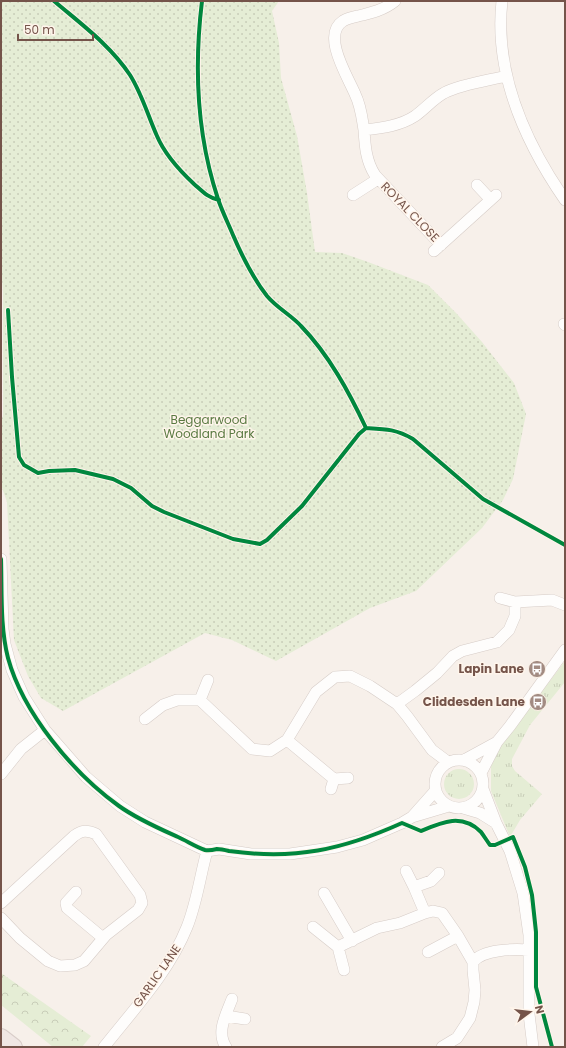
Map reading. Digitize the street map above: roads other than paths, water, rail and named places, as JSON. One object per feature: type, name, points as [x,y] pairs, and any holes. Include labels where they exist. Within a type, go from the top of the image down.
[{"type":"highway","points":[[1,1037],[14,1047]]},
{"type":"street","name":"ROYAL CLOSE","points":[[395,1],[384,9],[343,21],[337,28],[335,34],[338,54],[360,105],[368,158],[372,171],[438,248],[493,197],[477,185]]},
{"type":"street","points":[[502,1],[500,34],[506,76],[519,114],[532,144],[542,164],[565,200]]},
{"type":"street","points":[[364,130],[389,126],[406,121],[416,116],[439,96],[446,92],[506,76]]},
{"type":"street","name":"ROYAL CLOSE","points":[[353,194],[378,179]]},
{"type":"street","points":[[1,559],[3,629],[8,658],[17,685],[45,730],[86,777],[120,806],[152,825],[207,851],[218,849],[251,854],[274,855],[315,851],[363,840],[386,831],[412,818],[449,806]]},
{"type":"street","points":[[500,598],[515,602],[552,600],[565,605]]},
{"type":"street","points":[[397,704],[437,673],[453,656],[462,650],[497,642],[509,630],[515,616],[515,602]]},
{"type":"street","points":[[481,773],[497,742],[565,650]]},
{"type":"street","points":[[145,719],[163,705],[177,700],[200,700],[252,749],[270,751],[287,740],[316,692],[335,677],[350,676],[370,686],[397,704],[432,750],[448,762]]},
{"type":"street","points":[[200,700],[208,680]]},
{"type":"street","points":[[1,774],[21,749],[45,730]]},
{"type":"street","points":[[287,740],[332,784],[348,778]]},
{"type":"street","points":[[464,760],[497,742]]},
{"type":"street","points":[[432,750],[438,772],[436,790],[443,801],[449,806],[480,813],[496,823]]},
{"type":"street","points":[[438,772],[448,762],[464,760],[473,764],[481,773],[483,789],[496,823],[510,851],[520,879],[528,921],[529,1014],[533,1047]]},
{"type":"street","points":[[462,808],[476,801],[483,789]]},
{"type":"street","points":[[412,818],[436,790]]},
{"type":"street","points":[[1,904],[74,836],[82,831],[89,830],[96,834],[140,895],[142,903],[133,915],[119,924],[103,938],[84,961],[75,965],[60,966],[48,962],[20,938],[1,918]]},
{"type":"street","name":"GARLIC LANE","points":[[104,1047],[168,963],[178,946],[197,898],[207,851]]},
{"type":"street","points":[[406,871],[425,913]]},
{"type":"street","points":[[414,887],[431,880],[439,873]]},
{"type":"street","points":[[76,892],[66,903],[67,908],[103,938]]},
{"type":"street","points":[[324,893],[352,941]]},
{"type":"street","points":[[338,948],[377,928],[400,923],[425,913],[442,913],[458,936],[473,962],[475,990],[470,1018],[457,1038],[442,1047]]},
{"type":"street","points":[[313,927],[338,948],[344,970]]},
{"type":"street","points":[[428,952],[458,936]]},
{"type":"street","points":[[473,962],[480,956],[493,952],[519,949],[529,950]]},
{"type":"street","points":[[226,1047],[222,1035],[222,1027],[232,999]]},
{"type":"street","points":[[226,1016],[245,1019]]},
{"type":"place","name":"Lapin Lane","points":[[537,669]]},
{"type":"place","name":"Cliddesden Lane","points":[[538,702]]},
{"type":"park label","name":"Beggarwood Woodland Park","points":[[209,427]]}]
